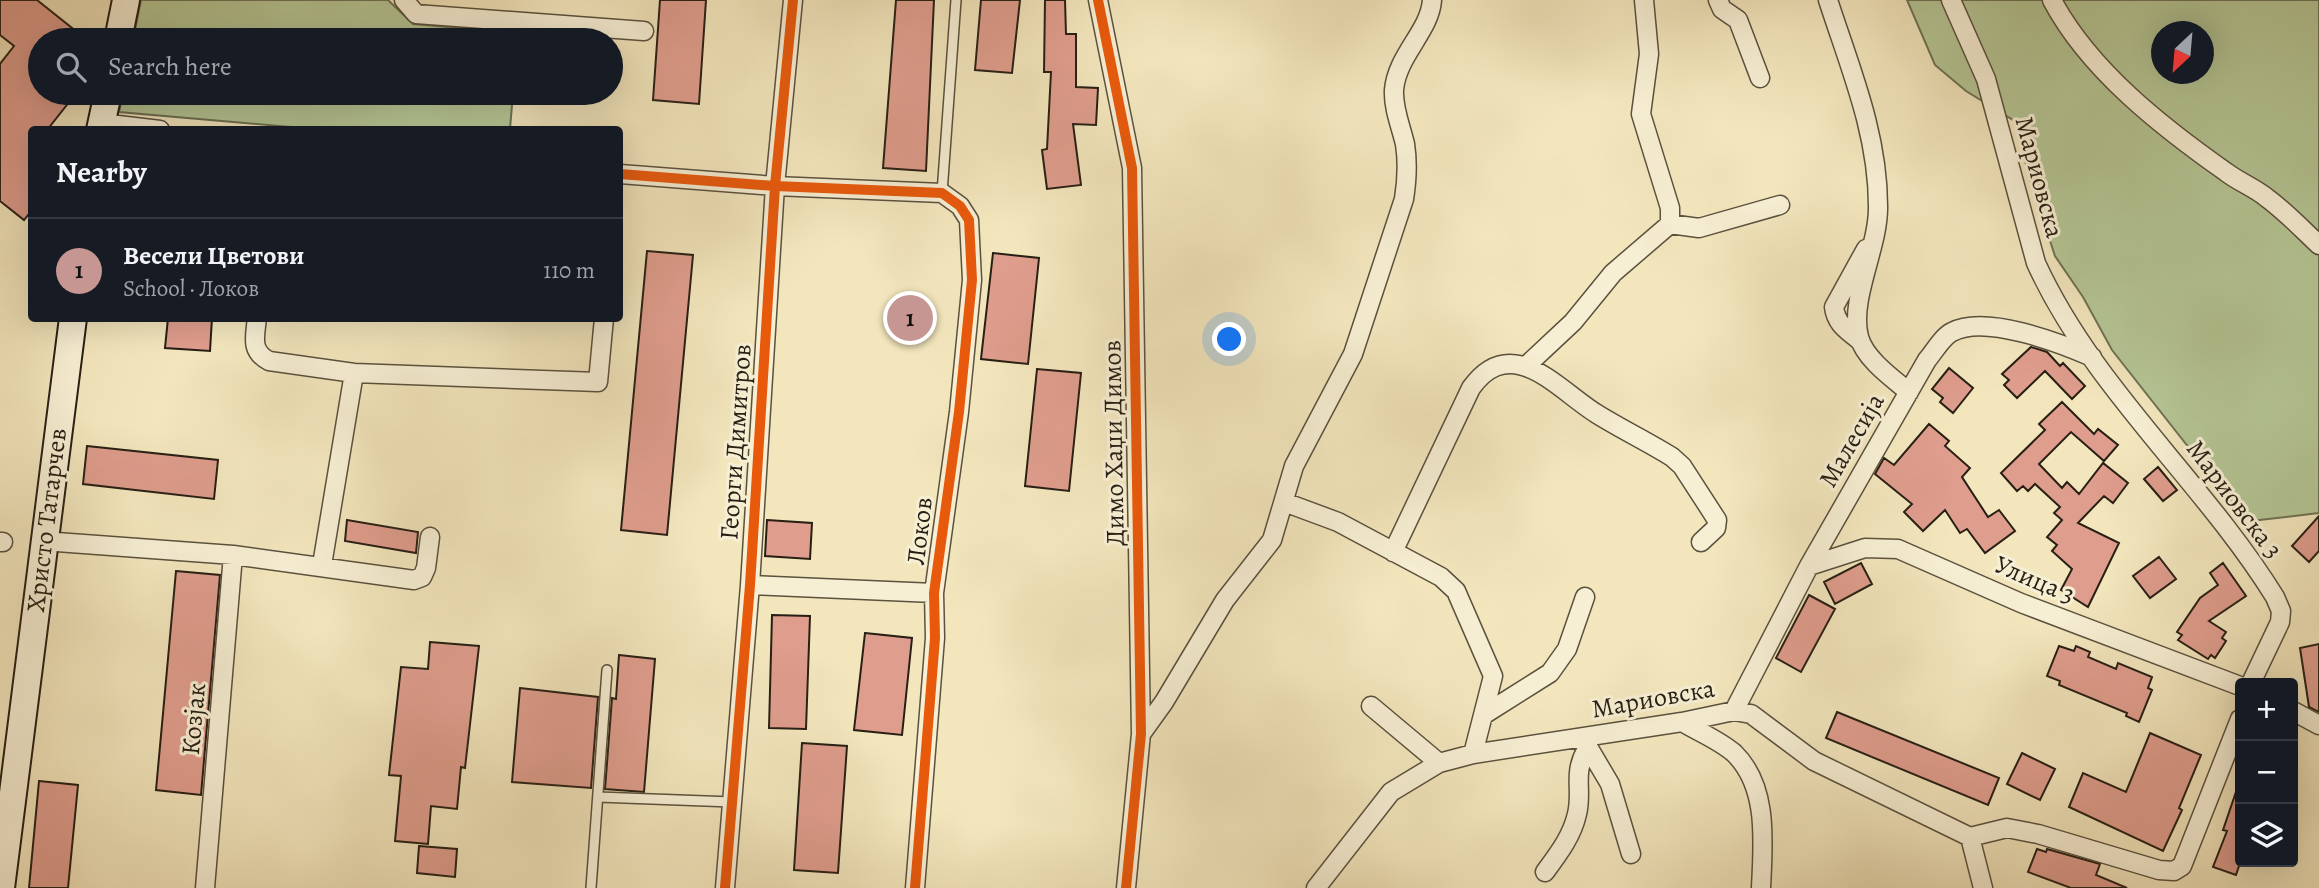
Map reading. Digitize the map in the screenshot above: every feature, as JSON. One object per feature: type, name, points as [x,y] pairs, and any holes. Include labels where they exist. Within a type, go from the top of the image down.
[{"type":"street","points":[[120,28],[126,0]]},
{"type":"street","points":[[404,0],[416,14],[604,28]]},
{"type":"street","name":"Георги Димитров","points":[[725,888],[750,585],[775,186],[793,0]]},
{"type":"street","name":"Димо Хаџи Димов","points":[[1098,0],[1132,168],[1141,734],[1126,888]]},
{"type":"street","points":[[1644,0],[1648,54],[1641,114],[1670,208],[1670,224]]},
{"type":"street","points":[[1717,0],[1722,9],[1738,20],[1760,78]]},
{"type":"street","points":[[1828,0],[1862,99],[1873,145],[1878,228],[1859,309],[1860,340]]},
{"type":"street","name":"Мариовска","points":[[1951,0],[1986,79],[2036,263],[2061,311],[2095,358]]},
{"type":"street","points":[[2052,0],[2063,21],[2093,57],[2142,106],[2227,173],[2266,197],[2319,245]]},
{"type":"street","points":[[1141,734],[1164,702],[1225,600],[1272,540],[1294,466],[1353,355],[1404,199],[1408,174],[1394,91],[1410,45],[1435,3]]},
{"type":"street","points":[[623,29],[644,31]]},
{"type":"street","points":[[101,126],[105,105]]},
{"type":"street","points":[[623,174],[775,186],[942,193]]},
{"type":"street","name":"Локов","points":[[915,888],[935,638],[934,593],[959,412],[972,280],[970,220],[960,206],[942,193]]},
{"type":"street","points":[[1526,366],[1573,322],[1613,273],[1670,224],[1699,228],[1780,205]]},
{"type":"street","points":[[1878,228],[1834,307],[1841,326],[1860,340],[1885,372],[1909,392]]},
{"type":"street","name":"Христо Татарчев","points":[[1,888],[2,858],[72,322]]},
{"type":"street","points":[[257,322],[254,346],[260,356],[269,361],[354,373],[598,382],[604,322]]},
{"type":"street","name":"Малесија","points":[[1734,711],[1809,566],[1927,360],[1950,333],[1965,327],[2034,333],[2095,358]]},
{"type":"street","name":"Мариовска 3","points":[[2095,358],[2275,597],[2281,611],[2280,622],[2253,678]]},
{"type":"street","points":[[1393,552],[1471,388],[1482,373],[1502,365],[1526,366],[1543,374],[1597,415],[1641,438],[1682,466],[1717,520],[1716,528],[1701,542]]},
{"type":"street","points":[[322,565],[354,373]]},
{"type":"street","points":[[1284,502],[1338,522],[1441,577],[1456,590],[1493,676],[1473,754]]},
{"type":"street","points":[[43,541],[233,555],[322,565],[414,580],[422,577],[426,568],[430,537]]},
{"type":"street","name":"Улица 3","points":[[1809,566],[1836,555],[1865,548],[1898,549],[2021,603],[2235,684]]},
{"type":"street","name":"Козјак","points":[[205,888],[233,555]]},
{"type":"street","points":[[750,585],[934,593]]},
{"type":"street","points":[[1485,714],[1550,673],[1567,649],[1585,597]]},
{"type":"street","points":[[1371,706],[1439,763]]},
{"type":"street","name":"Мариовска","points":[[1317,888],[1391,792],[1414,775],[1439,763],[1473,754],[1585,743],[1734,711],[1751,714],[1814,761],[1876,794],[1970,837]]},
{"type":"street","points":[[2298,714],[2319,725]]},
{"type":"street","points":[[1682,722],[1734,754],[1755,785],[1760,802],[1761,888]]},
{"type":"street","points":[[1983,888],[1970,837],[2007,828],[2038,834],[2159,870],[2174,871],[2182,866],[2235,732]]},
{"type":"street","points":[[1585,743],[1610,784],[1631,854]]},
{"type":"street","points":[[1545,872],[1566,845],[1578,811],[1579,763],[1585,743]]},
{"type":"lane","points":[[942,193],[956,0]]},
{"type":"lane","points":[[591,888],[607,670]]},
{"type":"lane","points":[[598,797],[732,802]]},
{"type":"green space","points":[[141,0],[388,0],[413,24],[460,28],[135,28]]},
{"type":"green space","points":[[1907,0],[2319,0],[2319,513],[2251,521],[2234,505],[2112,350],[2083,297],[2055,256],[2028,173],[2016,122],[1966,91],[1935,65]]},
{"type":"green space","points":[[120,105],[512,105],[510,126],[280,126],[119,112]]},
{"type":"building","points":[[0,0],[37,0],[72,28],[28,28],[28,105],[67,105],[50,126],[28,126],[28,215],[24,220],[0,201],[0,64],[14,46],[0,35]]},
{"type":"building","points":[[660,0],[706,0],[699,104],[653,100]]},
{"type":"building","points":[[896,0],[934,0],[926,171],[883,168]]},
{"type":"building","points":[[981,0],[1020,0],[1012,73],[975,70]]},
{"type":"building","points":[[1045,0],[1065,0],[1066,34],[1076,34],[1076,87],[1098,88],[1096,125],[1073,124],[1081,185],[1047,189],[1042,150],[1047,149],[1051,72],[1044,72]]},
{"type":"building","points":[[647,251],[693,255],[667,535],[621,530]]},
{"type":"building","points":[[993,253],[1039,258],[1028,364],[981,359]]},
{"type":"building","points":[[168,322],[212,322],[210,351],[165,348]]},
{"type":"building","points":[[2031,347],[2047,352],[2060,366],[2063,363],[2085,386],[2072,399],[2045,371],[2017,398],[2004,385],[2009,380],[2002,374]]},
{"type":"building","points":[[1949,368],[1973,388],[1953,413],[1940,402],[1943,398],[1932,389]]},
{"type":"building","points":[[1037,369],[1081,373],[1069,491],[1025,486]]},
{"type":"building","points":[[2062,402],[2094,434],[2098,429],[2118,445],[2104,461],[2071,432],[2039,464],[2062,488],[2067,482],[2079,494],[2103,463],[2128,483],[2113,503],[2104,496],[2078,523],[2119,543],[2088,607],[2061,590],[2072,569],[2052,551],[2057,545],[2047,537],[2062,520],[2054,513],[2060,507],[2035,484],[2028,491],[2023,486],[2017,491],[2001,473],[2045,430],[2039,424]]},
{"type":"building","points":[[1929,424],[1949,441],[1945,446],[1970,468],[1962,477],[1988,517],[1999,510],[2015,531],[1985,553],[1967,529],[1960,533],[1945,510],[1923,531],[1904,512],[1912,504],[1875,474],[1884,458],[1894,465]]},
{"type":"building","points":[[87,446],[218,460],[214,499],[83,484]]},
{"type":"building","points":[[2158,467],[2177,490],[2163,501],[2144,479]]},
{"type":"building","points":[[2319,516],[2319,551],[2309,562],[2292,546]]},
{"type":"building","points":[[347,520],[418,532],[416,553],[345,541]]},
{"type":"building","points":[[767,520],[812,523],[810,559],[765,556]]},
{"type":"building","points":[[2159,557],[2176,579],[2150,598],[2133,576]]},
{"type":"building","points":[[1861,563],[1872,584],[1835,604],[1824,582]]},
{"type":"building","points":[[2223,563],[2246,596],[2209,621],[2226,632],[2222,638],[2226,641],[2215,658],[2211,655],[2208,659],[2178,640],[2182,635],[2177,632],[2200,598],[2218,585],[2210,573]]},
{"type":"building","points":[[176,571],[220,575],[201,795],[156,790]]},
{"type":"building","points":[[1809,595],[1835,609],[1801,672],[1776,658]]},
{"type":"building","points":[[772,615],[810,616],[806,729],[769,728]]},
{"type":"building","points":[[865,633],[912,638],[902,735],[854,730]]},
{"type":"building","points":[[430,642],[479,646],[465,768],[461,767],[457,809],[431,806],[428,844],[395,841],[401,776],[389,775],[401,667],[428,669]]},
{"type":"building","points":[[2319,644],[2319,712],[2309,707],[2300,648]]},
{"type":"building","points":[[2059,646],[2074,651],[2076,646],[2090,652],[2088,657],[2116,669],[2118,663],[2152,677],[2148,688],[2152,690],[2139,722],[2126,716],[2127,713],[2059,685],[2060,681],[2047,676]]},
{"type":"building","points":[[619,655],[655,659],[644,792],[605,789],[612,698],[616,699]]},
{"type":"building","points":[[520,688],[598,697],[591,788],[512,782]]},
{"type":"building","points":[[1837,712],[1999,778],[1988,805],[1826,738]]},
{"type":"building","points":[[2150,733],[2201,755],[2179,808],[2182,810],[2163,851],[2069,807],[2083,773],[2126,792]]},
{"type":"building","points":[[802,743],[847,746],[838,873],[794,870]]},
{"type":"building","points":[[2022,753],[2055,769],[2040,800],[2007,784]]},
{"type":"building","points":[[39,781],[78,785],[68,888],[29,888]]},
{"type":"building","points":[[2235,795],[2235,867],[2239,867],[2236,875],[2213,867],[2227,831],[2223,830]]},
{"type":"building","points":[[419,846],[457,849],[455,877],[417,873]]},
{"type":"building","points":[[2037,849],[2046,852],[2047,849],[2100,864],[2096,875],[2127,888],[2071,888],[2028,872]]},
{"type":"cycle path","points":[[725,888],[750,585],[775,186],[793,0]]},
{"type":"cycle path","points":[[1098,0],[1132,168],[1141,734],[1126,888]]},
{"type":"cycle path","points":[[623,174],[775,186],[942,193],[960,206],[969,220],[972,280],[959,412],[934,593],[935,638],[915,888]]},
{"type":"place","name":"Весели Цветови","points":[[910,318]]}]
